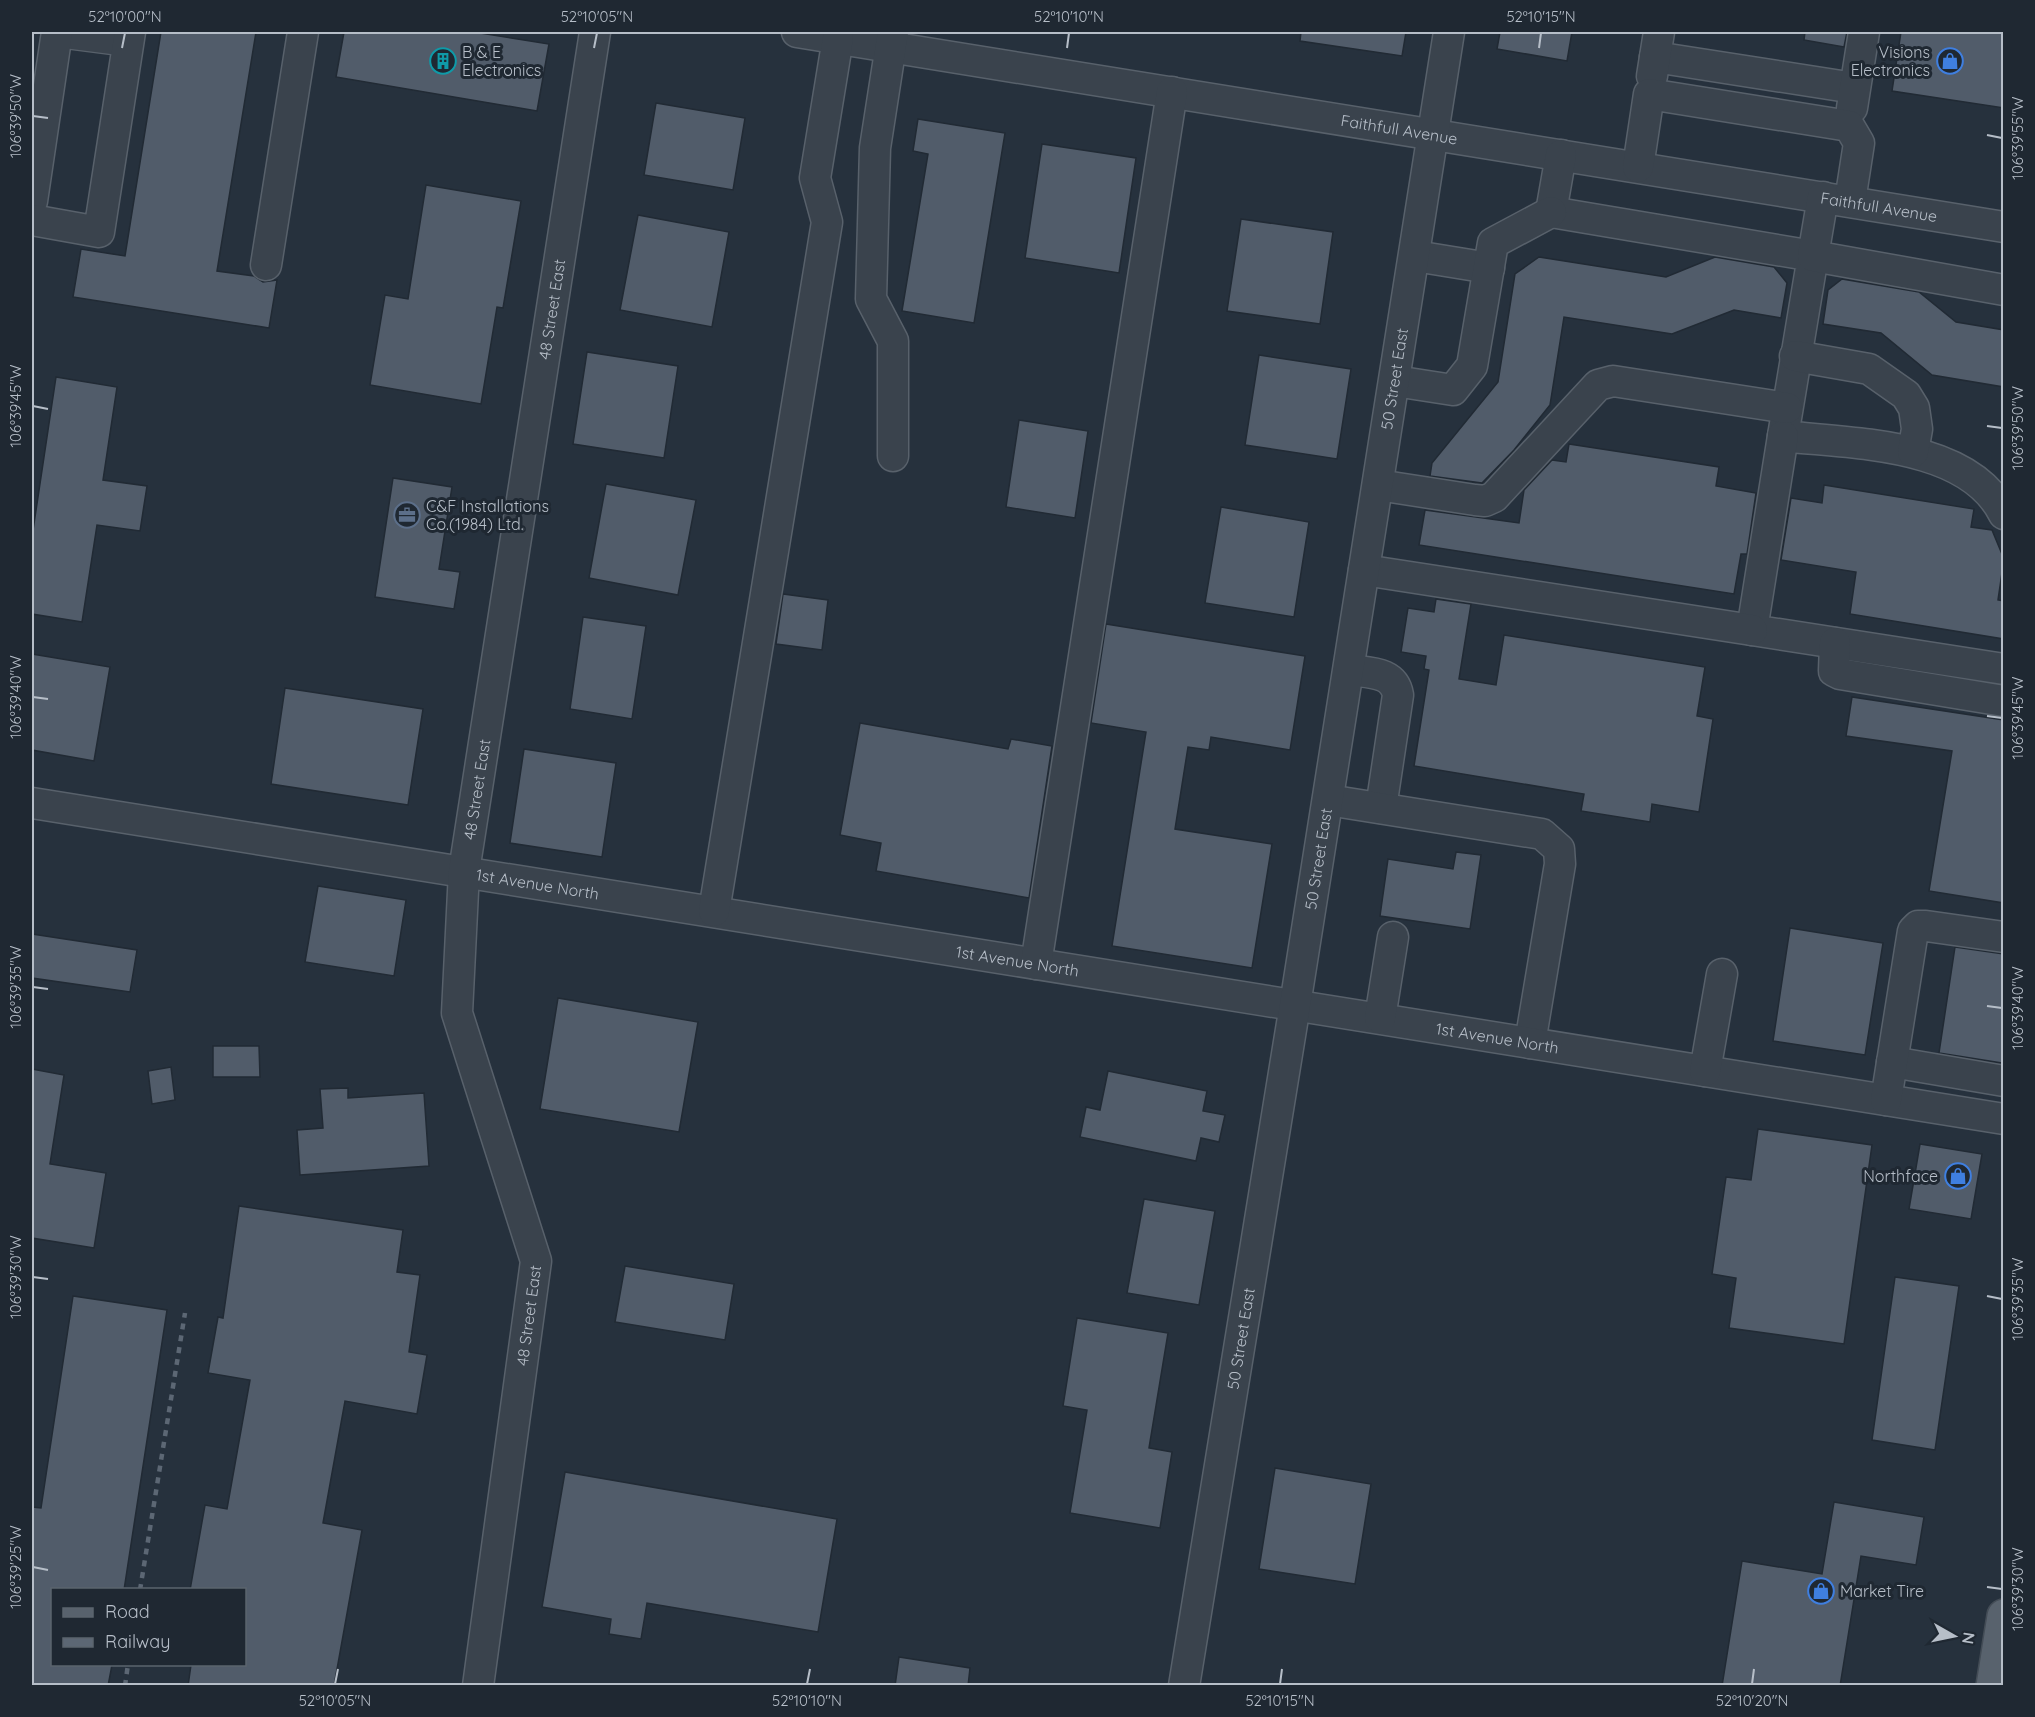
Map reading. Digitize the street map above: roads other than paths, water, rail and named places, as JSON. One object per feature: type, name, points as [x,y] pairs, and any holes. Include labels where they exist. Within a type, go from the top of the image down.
[{"type":"main road","points":[[1994,1686],[2004,1617]]},
{"type":"street","points":[[32,201],[57,32],[129,36],[99,232],[32,219]]},
{"type":"street","points":[[266,265],[303,32]]},
{"type":"street","name":"48 Street East","points":[[478,1686],[536,1261],[457,1013],[464,871],[595,32]]},
{"type":"street","name":"Faithfull Avenue","points":[[797,32],[837,38],[893,39],[1172,92],[2004,226]]},
{"type":"street","name":"50 Street East","points":[[1184,1686],[1349,670],[1449,32]]},
{"type":"street","points":[[1752,630],[1813,256],[1859,143],[1849,126],[1864,32]]},
{"type":"street","points":[[714,911],[827,222],[815,178],[837,38]]},
{"type":"street","points":[[893,39],[875,148],[871,299],[893,341],[893,456]]},
{"type":"street","points":[[1638,167],[1657,44],[1854,88]]},
{"type":"street","points":[[1036,963],[1172,92]]},
{"type":"street","points":[[1649,94],[1849,126]]},
{"type":"street","points":[[1551,212],[1561,155]]},
{"type":"street","points":[[1395,381],[1453,390],[1472,366],[1493,243],[1551,212],[2004,290]]},
{"type":"street","points":[[1415,256],[1489,268]]},
{"type":"street","points":[[1795,356],[1869,369],[1906,395],[1914,408],[1917,429],[1913,452]]},
{"type":"street","points":[[1378,485],[1485,501],[1494,497],[1598,385],[1613,381],[1941,460],[1962,471],[1983,487],[2004,514]]},
{"type":"street","points":[[1364,570],[2004,669]]},
{"type":"street","points":[[1835,644],[1832,664],[1834,671],[1840,675],[2004,701]]},
{"type":"street","points":[[1349,670],[1383,675],[1393,679],[1397,686],[1398,695],[1381,808]]},
{"type":"street","points":[[1328,800],[1542,834],[1559,849],[1560,864],[1530,1042]]},
{"type":"street","name":"1st Avenue North","points":[[32,802],[2004,1119]]},
{"type":"street","points":[[1886,1100],[1913,931],[1918,926],[1926,926],[2004,937]]},
{"type":"street","points":[[1380,1018],[1393,936]]},
{"type":"street","points":[[1706,1071],[1722,974]]},
{"type":"street","points":[[1892,1062],[2004,1081]]},
{"type":"railway","points":[[140,1588],[185,1313]]},
{"type":"railway","points":[[125,1686],[128,1666]]},
{"type":"place","name":"B & E Electronics","points":[[443,61]]},
{"type":"place","name":"Visions Electronics","points":[[1950,61]]},
{"type":"place","name":"C&F Installations Co.(1984) Ltd.","points":[[407,515]]},
{"type":"place","name":"Northface","points":[[1958,1176]]},
{"type":"place","name":"Market Tire","points":[[1821,1591]]}]
